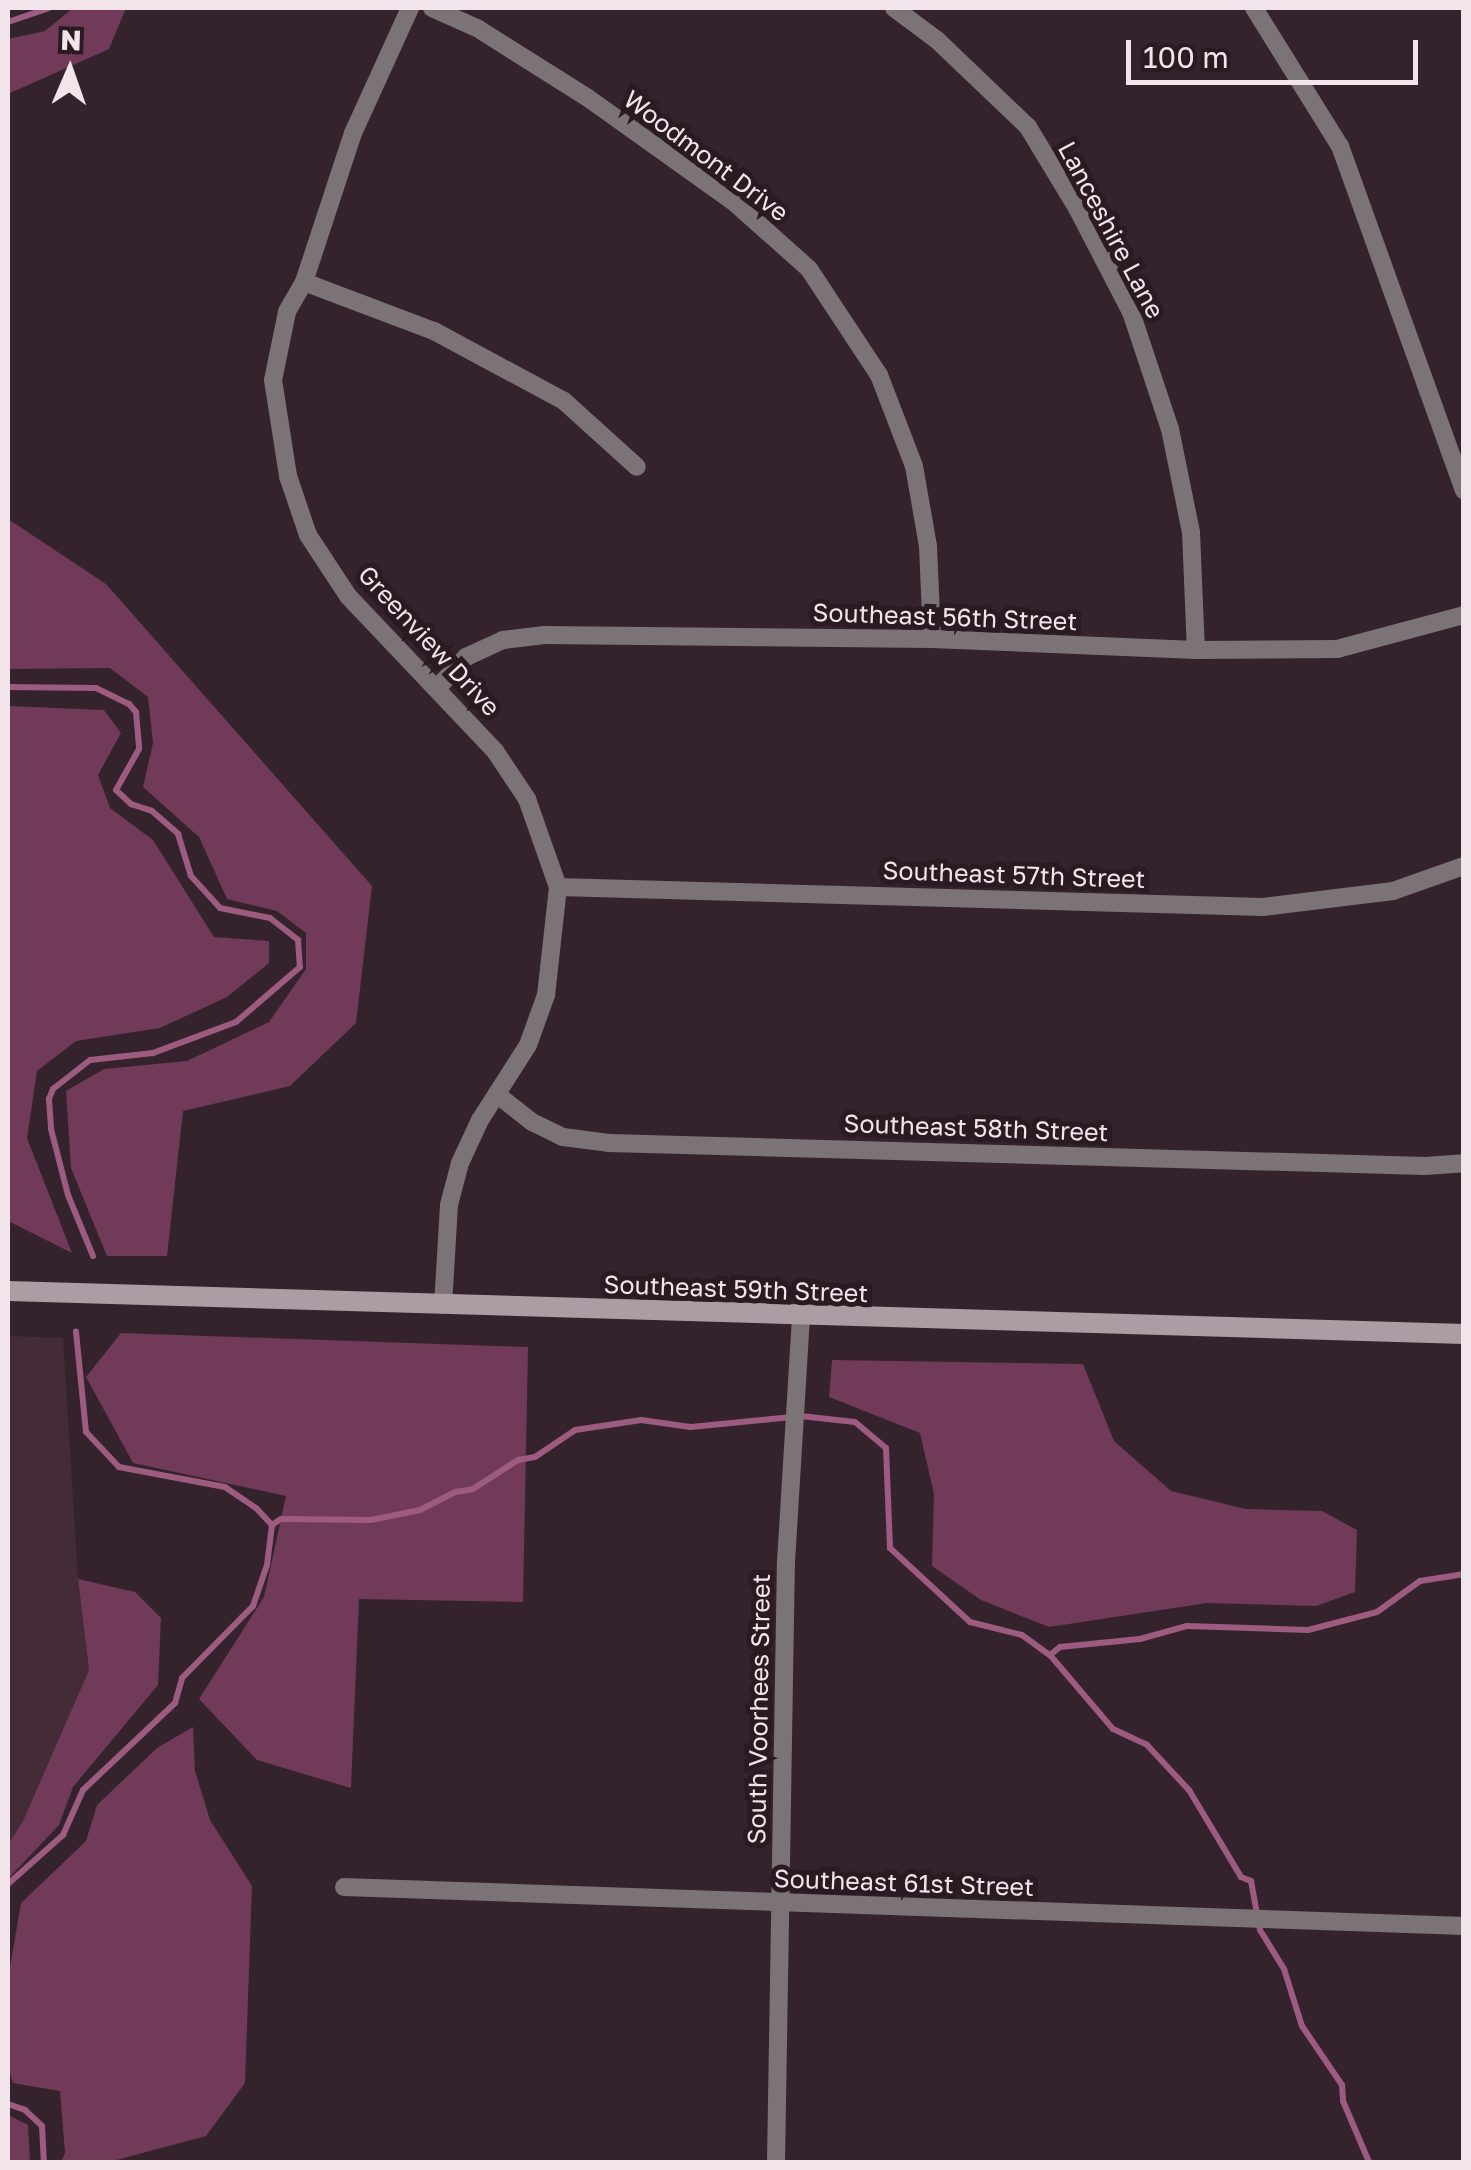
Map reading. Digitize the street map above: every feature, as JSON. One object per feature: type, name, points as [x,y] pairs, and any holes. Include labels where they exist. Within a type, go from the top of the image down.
[{"type":"main road","name":"Southeast 59th Street","points":[[8,1291],[1464,1334]]},
{"type":"street","name":"Greenview Drive","points":[[410,8],[352,133],[304,282],[287,312],[273,380],[288,476],[308,536],[348,596],[495,751],[528,800],[558,886],[546,996],[528,1045],[499,1096],[480,1120],[460,1162],[449,1205],[443,1305]]},
{"type":"street","name":"Woodmont Drive","points":[[432,8],[477,28],[588,98],[735,203],[809,269],[879,375],[914,466],[928,546],[932,639]]},
{"type":"street","name":"Lanceshire Lane","points":[[894,8],[937,40],[1028,127],[1077,208],[1130,312],[1170,429],[1191,532],[1196,650]]},
{"type":"street","points":[[1254,8],[1340,146],[1462,482]]},
{"type":"street","points":[[304,282],[434,330],[564,401],[637,467]]},
{"type":"street","name":"Southeast 56th Street","points":[[438,687],[466,656],[503,640],[545,634],[932,639],[1196,650],[1338,649],[1464,615]]},
{"type":"street","name":"Southeast 57th Street","points":[[558,886],[1262,907],[1393,891],[1464,866]]},
{"type":"street","name":"Southeast 58th Street","points":[[499,1096],[532,1122],[564,1137],[609,1143],[1425,1166],[1464,1163]]},
{"type":"street","name":"South Voorhees Street","points":[[776,2162],[786,1562],[801,1317]]},
{"type":"street","name":"Southeast 61st Street","points":[[344,1887],[1464,1926]]},
{"type":"shaded area","points":[[73,8],[126,8],[109,49],[8,94],[8,39],[45,31]]},
{"type":"shaded area","points":[[8,519],[106,584],[372,886],[356,1023],[290,1086],[183,1111],[167,1256],[107,1256],[71,1168],[66,1091],[104,1069],[187,1061],[269,1022],[306,969],[306,933],[277,911],[227,899],[199,837],[143,787],[153,743],[148,697],[110,668],[8,669]]},
{"type":"shaded area","points":[[8,706],[104,710],[121,733],[98,775],[110,808],[153,840],[214,937],[269,941],[269,963],[227,997],[160,1028],[76,1041],[37,1071],[27,1138],[72,1253],[8,1221]]},
{"type":"shaded area","points":[[121,1333],[528,1347],[523,1602],[359,1599],[351,1788],[257,1760],[199,1699],[264,1597],[286,1496],[133,1463],[86,1377]]},
{"type":"shaded area","points":[[8,1336],[63,1338],[78,1579],[89,1670],[23,1821],[8,1845]]},
{"type":"shaded area","points":[[832,1360],[1083,1364],[1114,1441],[1171,1491],[1246,1509],[1322,1511],[1357,1530],[1355,1592],[1316,1606],[1207,1603],[1049,1627],[981,1600],[932,1566],[934,1494],[920,1433],[829,1397]]},
{"type":"shaded area","points":[[78,1579],[135,1592],[161,1618],[158,1685],[73,1787],[59,1825],[8,1879],[8,1845],[23,1821],[89,1670]]},
{"type":"shaded area","points":[[193,1727],[195,1771],[210,1820],[252,1886],[245,2083],[206,2136],[109,2162],[61,2162],[65,2153],[60,2091],[13,2083],[8,2067],[8,1979],[21,1903],[86,1841],[97,1805],[157,1748]]},
{"type":"shaded area","points":[[8,2115],[28,2125],[30,2162],[8,2162]]},
{"type":"waterway","points":[[8,22],[49,8]]},
{"type":"waterway","points":[[8,687],[96,688],[129,704],[136,712],[139,749],[116,790],[131,804],[152,811],[178,834],[191,876],[220,908],[270,918],[298,940],[300,967],[236,1022],[153,1053],[90,1060],[53,1089],[49,1099],[51,1129],[68,1195],[93,1256]]},
{"type":"waterway","points":[[8,1884],[63,1835],[83,1790],[175,1703],[182,1678],[253,1606],[267,1565],[272,1525],[256,1508],[225,1487],[119,1467],[86,1432],[76,1331]]},
{"type":"waterway","points":[[272,1525],[281,1519],[371,1520],[420,1510],[455,1492],[473,1489],[518,1460],[535,1457],[575,1430],[641,1420],[691,1427],[801,1416],[855,1422],[886,1448],[890,1548],[970,1622],[1022,1635],[1050,1655],[1113,1729],[1147,1745],[1189,1790],[1241,1877],[1251,1881],[1260,1930],[1284,1969],[1302,2026],[1342,2085],[1343,2101],[1369,2162]]},
{"type":"waterway","points":[[1050,1655],[1060,1647],[1140,1639],[1187,1626],[1308,1630],[1377,1612],[1420,1581],[1464,1574]]},
{"type":"waterway","points":[[8,2104],[25,2110],[42,2126],[44,2162]]}]
